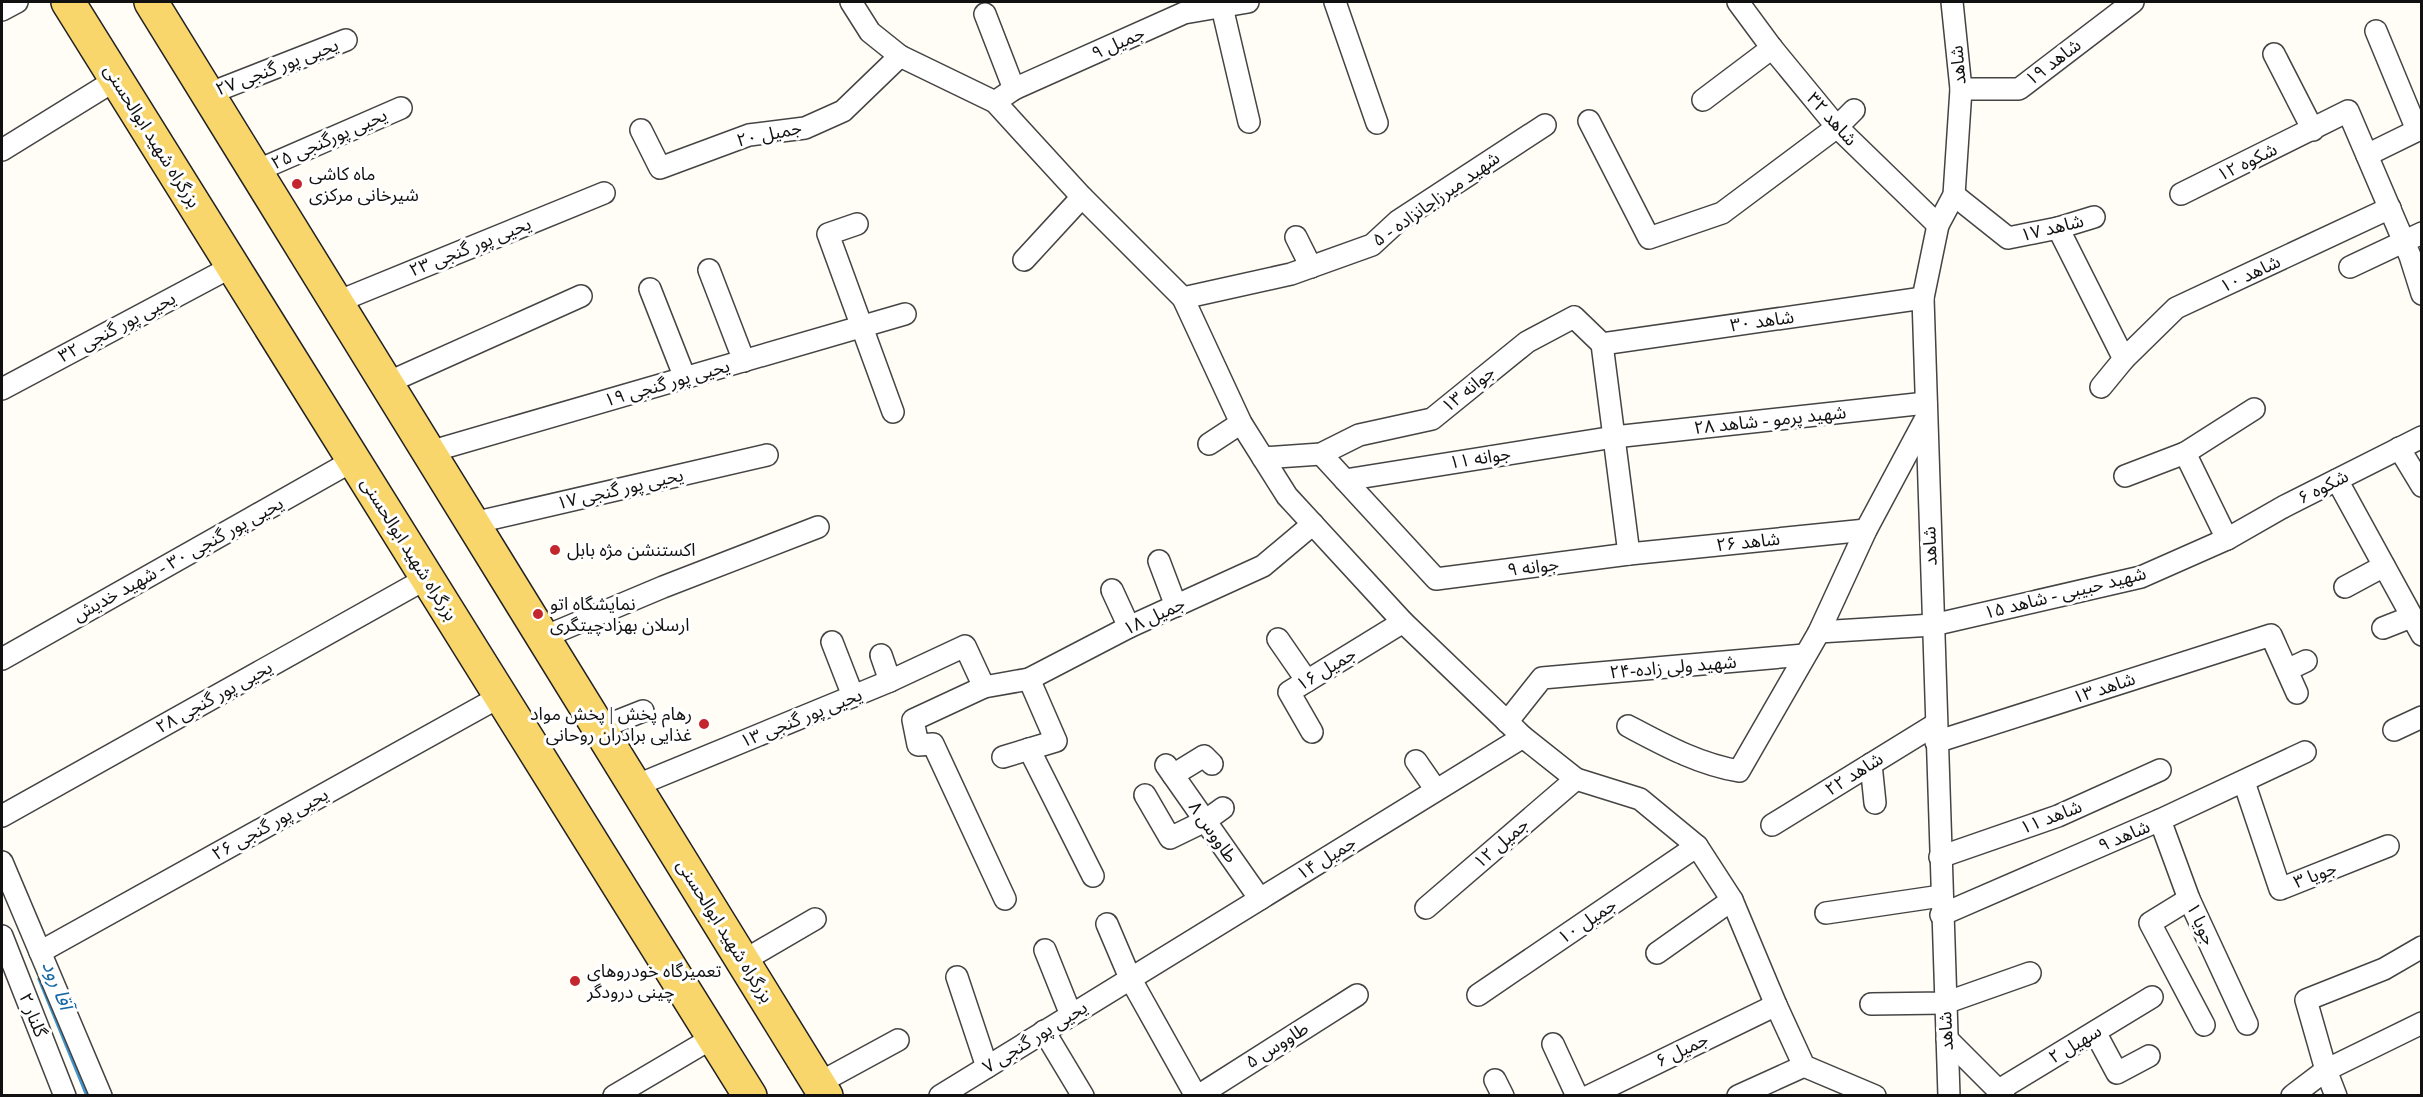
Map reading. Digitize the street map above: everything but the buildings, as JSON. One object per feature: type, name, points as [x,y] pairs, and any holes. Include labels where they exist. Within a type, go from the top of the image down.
[{"type":"main road","name":"بزرگراه شهید ابوالحسنی","points":[[68,2],[750,1095]]},
{"type":"main road","name":"بزرگراه شهید ابوالحسنی","points":[[151,2],[823,1089]]},
{"type":"street","points":[[2,10],[17,2]]},
{"type":"street","name":"جمیل ۹","points":[[995,102],[1014,88],[1184,13],[1248,2]]},
{"type":"street","points":[[1335,2],[1377,123]]},
{"type":"street","name":"شاهد ۳۲","points":[[1738,2],[1772,48],[1837,127],[1938,225]]},
{"type":"street","name":"شاهد","points":[[1949,1095],[1941,905],[1923,298],[1938,225],[1954,195],[1961,89],[1952,2]]},
{"type":"street","name":"شاهد ۱۹","points":[[1961,89],[2019,88],[2133,2]]},
{"type":"street","points":[[855,3],[870,32],[900,56],[995,102],[1082,197],[1183,298],[1241,423],[1287,496],[1403,622],[1523,737],[1576,779],[1640,799],[1696,846],[1732,900],[1804,1066],[1843,1089],[1875,1095]]},
{"type":"street","points":[[1222,8],[1249,122]]},
{"type":"street","points":[[985,14],[1014,88]]},
{"type":"street","points":[[2376,31],[2419,129],[2367,155],[2390,208],[2412,243],[2421,294]]},
{"type":"street","name":"یحیی پور گنجی ۲۷","points":[[208,94],[346,40]]},
{"type":"street","points":[[1703,100],[1772,48]]},
{"type":"street","points":[[2274,54],[2313,130]]},
{"type":"street","name":"جمیل ۲۰","points":[[641,130],[660,168],[749,135],[805,128],[843,111],[900,56]]},
{"type":"street","points":[[2,150],[117,79]]},
{"type":"street","name":"یحیی پورگنجی ۲۵","points":[[256,171],[401,108]]},
{"type":"street","points":[[1589,121],[1649,238],[1722,213],[1837,127],[1854,110]]},
{"type":"street","name":"شکوه ۱۲","points":[[2181,194],[2348,111],[2367,155]]},
{"type":"street","name":"شهید میرزاجانزاده - ۵","points":[[1183,298],[1291,274],[1372,245],[1398,221],[1545,125]]},
{"type":"street","name":"یحیی پور گنجی ۲۳","points":[[337,302],[604,193]]},
{"type":"street","name":"شاهد ۱۷","points":[[1954,195],[2008,238],[2058,228],[2094,217]]},
{"type":"street","points":[[1024,260],[1082,197]]},
{"type":"street","name":"شاهد ۱۰","points":[[2101,387],[2124,359],[2176,308],[2390,208]]},
{"type":"street","points":[[857,224],[828,234],[893,412]]},
{"type":"street","points":[[2058,228],[2124,359]]},
{"type":"street","points":[[1296,237],[1311,267]]},
{"type":"street","points":[[2350,267],[2412,243]]},
{"type":"street","name":"یحیی پور گنجی ۳۲","points":[[2,389],[232,266]]},
{"type":"street","points":[[709,270],[744,361]]},
{"type":"street","points":[[650,289],[685,378]]},
{"type":"street","points":[[387,383],[581,296]]},
{"type":"street","name":"شاهد ۳۰","points":[[1602,344],[1923,298]]},
{"type":"street","name":"یحیی پور گنجی ۱۹","points":[[429,452],[905,314]]},
{"type":"street","name":"جوانه ۱۳","points":[[1321,454],[1359,435],[1432,419],[1527,342],[1574,317],[1602,344]]},
{"type":"street","points":[[1602,344],[1629,554]]},
{"type":"street","points":[[2125,476],[2185,453],[2254,409]]},
{"type":"street","points":[[1628,726],[1688,757],[1716,767],[1740,771],[1819,632],[1866,530],[1926,411]]},
{"type":"street","name":"شهید پرمو - شاهد ۲۸","points":[[1614,437],[1926,411]]},
{"type":"street","points":[[1209,444],[1241,423]]},
{"type":"street","name":"جوانه ۱۱","points":[[1345,480],[1614,437]]},
{"type":"street","name":"شکوه ۶","points":[[2227,539],[2421,437]]},
{"type":"street","points":[[2399,448],[2421,486]]},
{"type":"street","points":[[2185,453],[2227,539]]},
{"type":"street","points":[[1263,458],[1321,454],[1345,480]]},
{"type":"street","name":"یحیی پور گنجی ۱۷","points":[[473,523],[767,455]]},
{"type":"street","name":"یحیی پور گنجی ۳۰ - شهید خدیش","points":[[2,659],[354,460]]},
{"type":"street","name":"جوانه ۹","points":[[1345,480],[1436,579],[1629,554]]},
{"type":"street","points":[[2337,480],[2416,626],[2383,628]]},
{"type":"street","name":"جمیل ۱۸","points":[[1005,899],[933,744],[918,746],[913,720],[984,687],[1029,678],[1129,627],[1263,567],[1312,524]]},
{"type":"street","points":[[543,637],[663,587],[818,527]]},
{"type":"street","name":"شاهد ۲۶","points":[[1629,554],[1866,530]]},
{"type":"street","name":"شهید حبیبی - شاهد ۱۵","points":[[1819,632],[1933,625],[2141,577],[2227,539]]},
{"type":"street","points":[[1159,561],[1176,606]]},
{"type":"street","points":[[2345,587],[2384,566]]},
{"type":"street","name":"یحیی پور گنجی ۲۸","points":[[2,816],[427,578]]},
{"type":"street","points":[[1112,590],[1129,627]]},
{"type":"street","name":"جمیل ۱۶","points":[[1312,732],[1289,692],[1403,622]]},
{"type":"street","name":"شاهد ۱۳","points":[[1936,733],[2271,635],[2296,666],[2297,693]]},
{"type":"street","points":[[1278,639],[1307,681]]},
{"type":"street","points":[[832,642],[853,696]]},
{"type":"street","name":"یحیی پور گنجی ۱۳","points":[[635,786],[890,681],[965,646],[984,687]]},
{"type":"street","points":[[881,655],[890,681]]},
{"type":"street","name":"شهید ولی زاده-۲۴","points":[[1507,722],[1542,678],[1804,655]]},
{"type":"street","points":[[1003,757],[1056,741],[1029,678]]},
{"type":"street","name":"یحیی پور گنجی ۲۶","points":[[40,952],[501,696]]},
{"type":"street","points":[[600,728],[643,711]]},
{"type":"street","points":[[2394,730],[2421,717]]},
{"type":"street","name":"شاهد ۲۲","points":[[1772,825],[1871,764],[1936,733]]},
{"type":"street","name":"جمیل ۱۴","points":[[1130,978],[1523,737]]},
{"type":"street","points":[[1029,749],[1093,876]]},
{"type":"street","name":"شاهد ۹","points":[[1826,912],[1941,905],[2160,820],[2305,752]]},
{"type":"street","name":"طاووس ۸","points":[[1212,764],[1204,756],[1169,770],[1260,899]]},
{"type":"street","points":[[1416,761],[1436,790]]},
{"type":"street","points":[[1871,764],[1875,803]]},
{"type":"street","name":"شاهد ۱۱","points":[[1940,857],[2058,816],[2160,770]]},
{"type":"street","name":"جمیل ۱۲","points":[[1426,908],[1576,779]]},
{"type":"street","name":"جویا ۳","points":[[2244,782],[2280,889],[2388,846]]},
{"type":"street","points":[[1145,795],[1170,838],[1205,821],[1224,808]]},
{"type":"street","name":"جویا ۱","points":[[2160,820],[2189,899],[2247,1024]]},
{"type":"street","name":"جمیل ۱۰","points":[[1478,995],[1696,846]]},
{"type":"street","points":[[2,862],[101,1095]]},
{"type":"street","points":[[2189,899],[2150,922],[2204,1025]]},
{"type":"street","points":[[1657,953],[1732,900]]},
{"type":"street","points":[[743,961],[815,919]]},
{"type":"street","points":[[1107,924],[1130,978],[1197,1095]]},
{"type":"street","name":"گلنار ۲","points":[[2,936],[6,963],[65,1095]]},
{"type":"street","points":[[2336,1095],[2326,1071],[2306,1000],[2384,969],[2421,947]]},
{"type":"street","points":[[1044,950],[1071,1015]]},
{"type":"street","points":[[1871,1004],[1945,1003],[2030,973]]},
{"type":"street","points":[[957,977],[987,1067]]},
{"type":"street","name":"یحیی پور گنجی ۷","points":[[940,1095],[1130,978]]},
{"type":"street","name":"طاووس ۵","points":[[1197,1095],[1357,995]]},
{"type":"street","name":"سهیل ۲","points":[[2002,1093],[2152,997]]},
{"type":"street","name":"جمیل ۶","points":[[1588,1095],[1776,1005]]},
{"type":"street","points":[[2292,1095],[2326,1071],[2421,1023]]},
{"type":"street","points":[[1044,1031],[1083,1095]]},
{"type":"street","points":[[2095,1032],[2117,1073],[2148,1056]]},
{"type":"street","points":[[614,1095],[714,1037]]},
{"type":"street","points":[[1947,1039],[2002,1093]]},
{"type":"street","points":[[823,1089],[898,1040]]},
{"type":"street","points":[[1553,1044],[1577,1095]]},
{"type":"street","points":[[1738,1095],[1804,1066]]},
{"type":"waterway","name":"آقا رود","points":[[40,979],[88,1096]]},
{"type":"place","name":"ماه کاشی شیرخانی مرکزی","points":[[297,184]]},
{"type":"place","name":"اکستنشن مژه بابل","points":[[555,550]]},
{"type":"place","name":"نمایشگاه اتو ارسلان بهزادچیتگری","points":[[538,614]]},
{"type":"place","name":"رهام پخش | پخش مواد غذایی برادران روحانی","points":[[704,724]]},
{"type":"place","name":"تعمیرگاه خودروهای چینی درودگر","points":[[575,981]]}]
